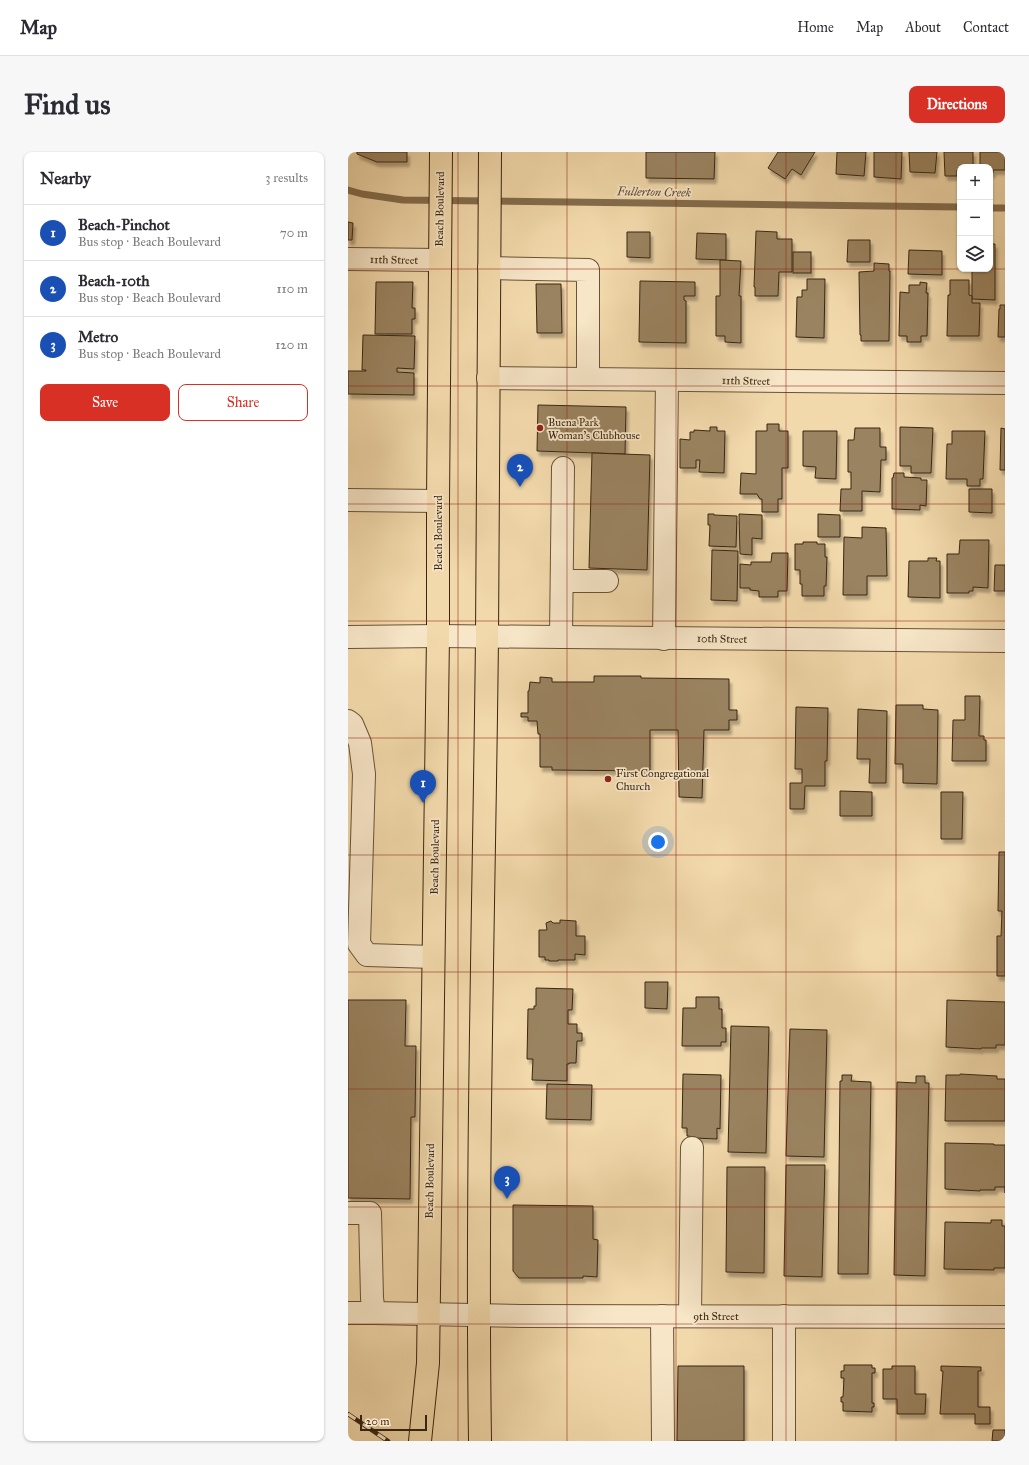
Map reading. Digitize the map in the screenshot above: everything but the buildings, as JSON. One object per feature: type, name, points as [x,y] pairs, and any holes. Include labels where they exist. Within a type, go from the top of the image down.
[{"type":"main road","points":[[480,1441],[481,974],[487,637],[490,152]]},
{"type":"main road","name":"Beach Boulevard","points":[[420,1441],[428,1363],[438,636],[441,155]]},
{"type":"street","name":"11th Street","points":[[348,259],[440,260]]},
{"type":"street","points":[[489,268],[588,270],[588,379]]},
{"type":"street","name":"11th Street","points":[[488,378],[1005,383]]},
{"type":"street","points":[[664,639],[666,380]]},
{"type":"street","points":[[561,638],[564,468]]},
{"type":"street","points":[[348,500],[438,502]]},
{"type":"street","points":[[562,581],[607,581]]},
{"type":"street","name":"10th Street","points":[[348,636],[1005,641]]},
{"type":"street","points":[[348,721],[352,724],[360,743],[364,774],[358,955],[433,957]]},
{"type":"street","points":[[690,1316],[692,1148]]},
{"type":"street","points":[[348,1213],[370,1213],[372,1298],[374,1313]]},
{"type":"street","name":"9th Street","points":[[348,1313],[480,1316],[1005,1317]]},
{"type":"street","points":[[662,1316],[663,1441]]},
{"type":"street","points":[[784,1316],[784,1441]]},
{"type":"waterway","name":"Fullerton Creek","points":[[348,190],[362,194],[403,200],[957,207]]},
{"type":"waterway","name":"Fullerton Creek","points":[[993,208],[1005,208]]},
{"type":"railway","points":[[348,1414],[388,1441]]},
{"type":"place","name":"Buena Park Woman's Clubhouse","points":[[540,428]]},
{"type":"place","name":"Beach-10th","points":[[520,487]]},
{"type":"place","name":"First Congregational Church","points":[[608,779]]},
{"type":"place","name":"Beach-Pinchot","points":[[423,803]]},
{"type":"place","name":"Metro","points":[[507,1199]]}]
